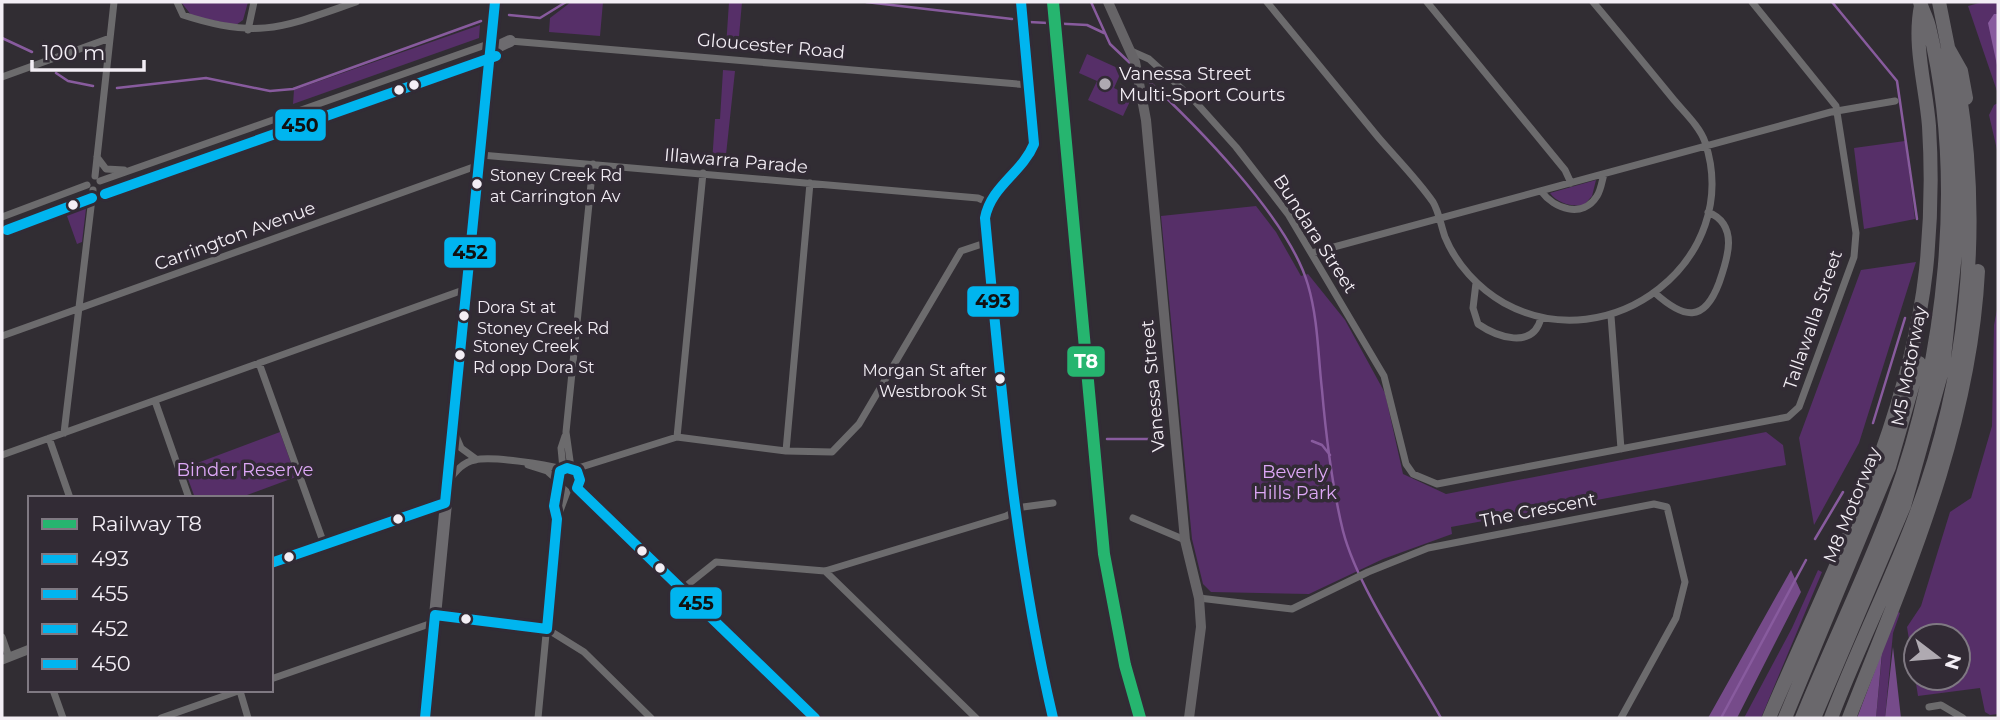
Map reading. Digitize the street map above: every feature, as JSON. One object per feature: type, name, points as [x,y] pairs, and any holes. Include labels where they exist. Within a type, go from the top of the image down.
[{"type":"highway","name":"M5 Motorway","points":[[1814,718],[1903,506],[1931,417],[1943,367],[1958,225],[1948,47],[1939,2]]},
{"type":"highway","name":"M5 Motorway","points":[[1802,718],[1893,503],[1914,436],[1935,346],[1945,263],[1946,168],[1936,65],[1929,24],[1921,4]]},
{"type":"highway","points":[[1769,718],[1877,470],[1920,316],[1930,223],[1929,127],[1916,29],[1921,4]]},
{"type":"highway","name":"M8 Motorway","points":[[1785,718],[1889,467],[1911,398],[1930,312],[1939,188],[1936,127],[1921,4]]},
{"type":"highway","points":[[1831,718],[1933,466],[1955,374],[1968,284],[1970,206],[1960,98],[1948,47]]},
{"type":"highway","points":[[1849,718],[1937,490],[1958,418],[1972,342],[1978,256],[1976,179],[1961,71],[1948,47]]},
{"type":"main road","points":[[425,718],[495,2]]},
{"type":"main road","name":"Vanessa Street","points":[[1108,2],[1133,57],[1147,131],[1185,540],[1199,598],[1201,649],[1189,718]]},
{"type":"main road","points":[[490,50],[510,40],[492,28]]},
{"type":"street","points":[[2,217],[90,187],[99,188],[97,156],[114,2]]},
{"type":"street","points":[[177,2],[183,15],[247,30],[293,24],[356,2]]},
{"type":"street","points":[[247,30],[254,2]]},
{"type":"street","points":[[1021,2],[1034,133],[1033,150],[987,202],[988,242],[1014,512],[1033,634],[1053,718]]},
{"type":"street","points":[[1267,2],[1434,204],[1449,246],[1476,283],[1504,303],[1541,318],[1579,320],[1611,316],[1655,293],[1693,248],[1709,212],[1712,175],[1702,135],[1592,2]]},
{"type":"street","points":[[1427,2],[1565,170],[1571,183]]},
{"type":"street","name":"Tallawalla Street","points":[[1413,474],[1437,484],[1788,417],[1799,407],[1856,245],[1837,111],[1832,100],[1752,2]]},
{"type":"street","points":[[2,77],[110,38]]},
{"type":"street","name":"Gloucester Road","points":[[510,40],[1029,85]]},
{"type":"street","points":[[64,433],[80,309],[90,187],[88,178],[136,169],[490,50]]},
{"type":"street","name":"Bundara Street","points":[[1133,57],[1149,59],[1192,98],[1261,179],[1312,253],[1384,376],[1406,464],[1413,474]]},
{"type":"street","points":[[1312,253],[1706,145],[1837,111],[1895,101]]},
{"type":"street","points":[[97,156],[109,170],[136,169]]},
{"type":"street","name":"Illawarra Parade","points":[[480,160],[593,164],[704,173],[978,198],[987,202]]},
{"type":"street","name":"Carrington Avenue","points":[[2,336],[480,160]]},
{"type":"street","points":[[447,484],[460,467],[476,459],[537,463],[552,459],[561,452],[566,432],[593,164]]},
{"type":"street","points":[[677,437],[704,173]]},
{"type":"street","points":[[1541,191],[1559,206],[1574,210],[1586,208],[1597,197],[1604,174]]},
{"type":"street","points":[[786,451],[810,183]]},
{"type":"street","points":[[1655,293],[1668,305],[1685,313],[1696,313],[1706,308],[1714,297],[1730,253],[1730,243],[1721,222],[1709,212]]},
{"type":"street","points":[[537,463],[570,470],[677,437],[786,451],[832,453],[859,424],[961,251],[988,242]]},
{"type":"street","points":[[1476,283],[1473,308],[1478,324],[1494,336],[1514,340],[1531,333],[1541,318]]},
{"type":"street","points":[[2,455],[466,289]]},
{"type":"street","points":[[1611,316],[1621,449]]},
{"type":"street","points":[[259,363],[324,544]]},
{"type":"street","points":[[155,401],[189,496]]},
{"type":"street","points":[[453,428],[459,445],[476,459]]},
{"type":"street","points":[[566,432],[570,470]]},
{"type":"street","points":[[49,438],[69,496]]},
{"type":"street","points":[[561,452],[577,488],[815,718]]},
{"type":"street","points":[[524,464],[547,471],[567,492]]},
{"type":"street","points":[[557,519],[554,506],[557,482],[570,470]]},
{"type":"street","points":[[538,718],[557,519],[567,492],[577,488]]},
{"type":"street","points":[[273,562],[445,503]]},
{"type":"street","points":[[681,590],[716,562],[825,571],[1014,512],[1053,503]]},
{"type":"street","name":"The Crescent","points":[[1199,598],[1292,609],[1351,580],[1428,548],[1654,504],[1667,506],[1685,582],[1676,618],[1621,718]]},
{"type":"street","points":[[1133,517],[1185,540]]},
{"type":"street","points":[[825,571],[976,718]]},
{"type":"street","points":[[273,678],[435,618],[547,629],[584,652],[650,718]]},
{"type":"street","points":[[2,637],[5,659],[28,650]]},
{"type":"street","points":[[54,692],[63,718]]},
{"type":"street","points":[[161,718],[234,692]]},
{"type":"street","points":[[241,692],[248,718]]},
{"type":"street","points":[[1929,707],[1941,705],[1964,718]]},
{"type":"green space","points":[[181,2],[248,2],[243,20],[236,25],[192,16]]},
{"type":"green space","points":[[571,2],[603,2],[600,36],[549,32],[550,18]]},
{"type":"green space","points":[[729,2],[742,2],[738,48],[726,47]]},
{"type":"green space","points":[[1998,2],[1998,94],[1968,6]]},
{"type":"green space","points":[[480,25],[479,38],[293,104],[294,90]]},
{"type":"green space","name":"Vanessa Street Multi-Sport Courts","points":[[1087,54],[1122,70],[1114,88],[1132,97],[1123,116],[1088,100],[1097,81],[1079,73]]},
{"type":"green space","points":[[723,70],[735,71],[725,164],[712,163],[715,119],[720,119]]},
{"type":"green space","points":[[1998,103],[1998,154],[1989,115]]},
{"type":"green space","points":[[1905,141],[1915,219],[1864,229],[1854,148]]},
{"type":"green space","points":[[1596,180],[1592,196],[1584,205],[1565,204],[1550,193]]},
{"type":"green space","points":[[88,192],[82,242],[77,244],[62,202]]},
{"type":"green space","name":"Beverly Hills Park","points":[[1256,206],[1276,232],[1301,276],[1308,274],[1345,320],[1385,393],[1403,474],[1446,494],[1766,432],[1783,445],[1786,465],[1451,527],[1452,534],[1383,559],[1309,594],[1211,592],[1203,584],[1192,539],[1161,216]]},
{"type":"green space","points":[[1916,262],[1859,443],[1814,525],[1799,438],[1861,270]]},
{"type":"green space","points":[[1998,305],[1998,714],[1990,715],[1985,712],[1980,688],[1972,689],[1972,622],[1910,622],[1921,606],[1950,512],[1971,498],[1992,426],[1994,325]]},
{"type":"green space","name":"Binder Reserve","points":[[280,432],[296,477],[244,496],[194,496],[184,468]]},
{"type":"green space","points":[[1818,570],[1822,572],[1761,718],[1744,718],[1792,628]]},
{"type":"green space","points":[[1896,611],[1900,613],[1893,633],[1885,718],[1876,718],[1882,655],[1855,718]]},
{"type":"green space","points":[[1917,692],[1949,692],[1918,696]]},
{"type":"shaded area","points":[[1994,14],[1998,14],[1998,70],[1988,23]]},
{"type":"shaded area","points":[[1791,570],[1801,592],[1737,718],[1708,718]]},
{"type":"shaded area","points":[[1893,647],[1901,718],[1885,718]]},
{"type":"shaded area","points":[[1882,652],[1876,718],[1857,718]]},
{"type":"waterway","points":[[509,15],[540,18],[566,2]]},
{"type":"waterway","points":[[866,2],[1012,19]]},
{"type":"waterway","points":[[1091,2],[1110,44],[1130,63]]},
{"type":"waterway","points":[[1832,2],[1897,81],[1917,219]]},
{"type":"waterway","points":[[117,88],[206,78],[270,91],[293,89],[481,21]]},
{"type":"waterway","points":[[1029,22],[1087,25],[1104,33]]},
{"type":"waterway","points":[[2,38],[32,52]]},
{"type":"waterway","points":[[56,73],[68,81],[93,86]]},
{"type":"waterway","points":[[1142,75],[1237,172],[1261,202],[1298,259],[1314,311],[1328,443],[1343,531],[1360,577],[1441,718]]},
{"type":"waterway","points":[[1873,423],[1905,318]]},
{"type":"waterway","points":[[1107,439],[1163,439]]},
{"type":"waterway","points":[[1312,441],[1322,445],[1330,455]]},
{"type":"waterway","points":[[1815,539],[1843,492]]},
{"type":"waterway","points":[[1721,718],[1806,560]]},
{"type":"rail line","name":"T8","points":[[1053,2],[1104,554],[1125,665],[1140,718]]},
{"type":"transit line","name":"452","points":[[445,503],[495,2]]},
{"type":"transit line","name":"493","points":[[1021,2],[1034,144],[994,197],[985,218],[1010,469],[1028,594],[1053,718]]},
{"type":"transit line","name":"450","points":[[105,194],[496,56]]},
{"type":"transit line","name":"450","points":[[7,230],[92,198]]},
{"type":"transit line","name":"455","points":[[547,629],[557,519],[554,506],[560,471],[567,468],[577,471],[580,480],[577,488]]},
{"type":"transit line","name":"455","points":[[577,488],[815,718]]},
{"type":"transit line","name":"452","points":[[273,562],[445,503]]},
{"type":"transit line","name":"455","points":[[435,615],[547,629]]},
{"type":"transit line","name":"455","points":[[425,718],[435,615]]},
{"type":"place","name":"Vanessa Street Multi-Sport Courts","points":[[1105,84]]},
{"type":"place","name":"Stoney Creek Rd at Carrington Av","points":[[477,184]]},
{"type":"place","name":"Dora St at Stoney Creek Rd","points":[[464,316]]},
{"type":"place","name":"Stoney Creek Rd opp Dora St","points":[[460,355]]},
{"type":"place","name":"Morgan St after Westbrook St","points":[[1000,379]]}]
